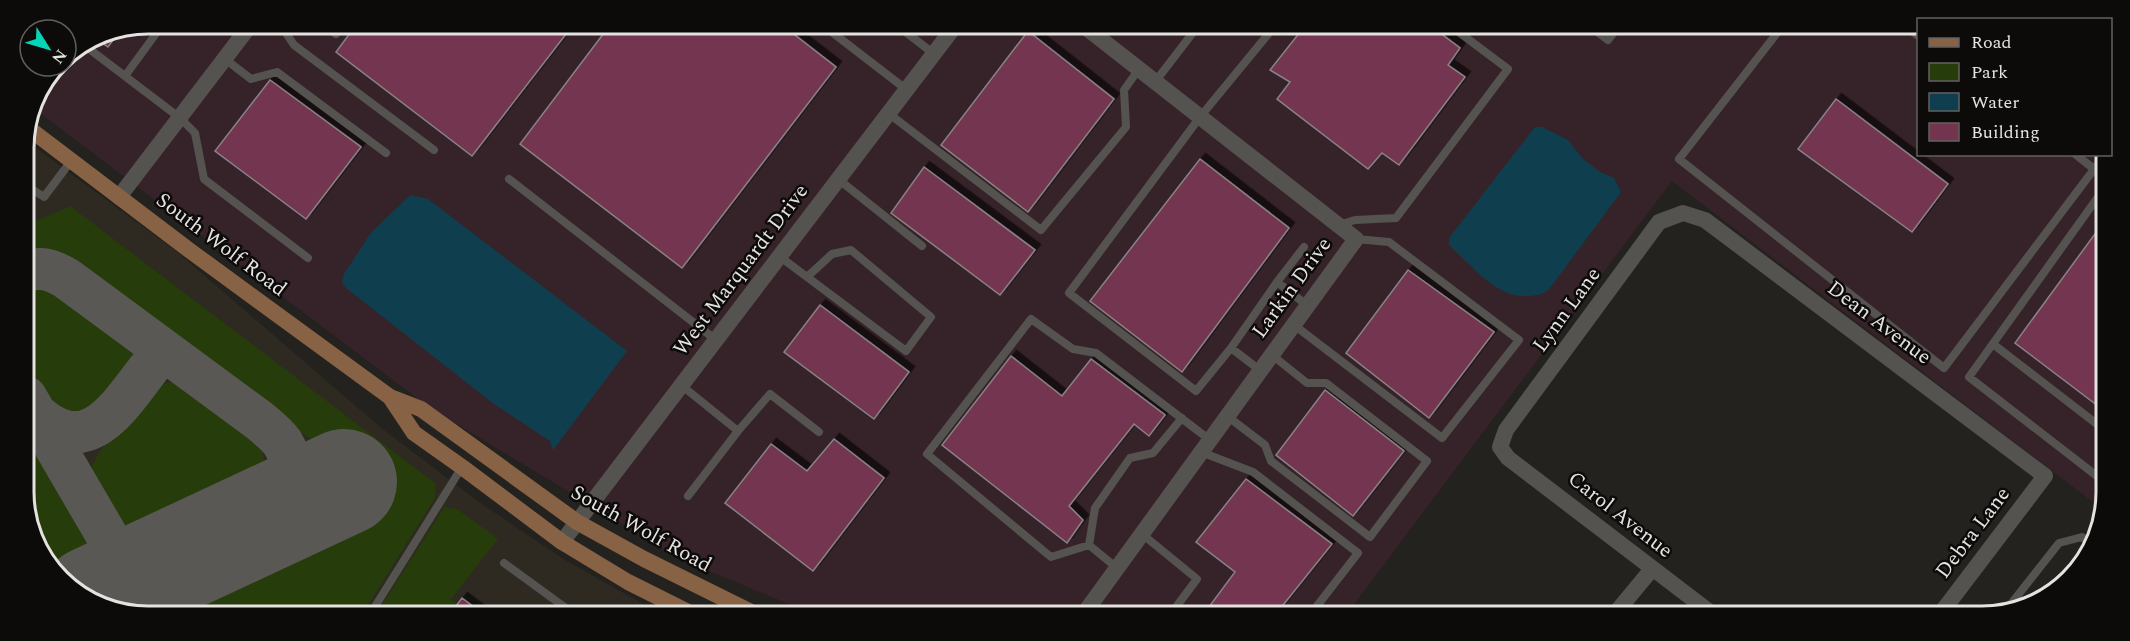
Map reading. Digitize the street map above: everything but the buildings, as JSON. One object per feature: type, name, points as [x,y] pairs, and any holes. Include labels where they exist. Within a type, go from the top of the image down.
[{"type":"main road","name":"South Wolf Road","points":[[35,133],[390,397],[421,409],[577,522],[644,560],[739,606]]},
{"type":"main road","name":"South Wolf Road","points":[[390,397],[414,433],[562,542],[628,582],[676,606]]},
{"type":"street","name":"Larkin Drive","points":[[1094,34],[1356,239],[1117,568],[1095,606]]},
{"type":"street","points":[[119,197],[243,35]]},
{"type":"street","name":"West Marquardt Drive","points":[[562,542],[949,35]]},
{"type":"street","name":"Lynn Lane","points":[[1500,447],[1506,430],[1659,222],[1683,213]]},
{"type":"street","name":"Dean Avenue","points":[[1683,213],[1705,220],[2045,476]]},
{"type":"street","name":"Carol Avenue","points":[[1500,447],[1508,458],[1702,606]]},
{"type":"street","name":"Debra Lane","points":[[1946,606],[2045,476]]},
{"type":"street","points":[[1621,606],[1652,569]]},
{"type":"lane","points":[[1155,82],[1192,34]]},
{"type":"lane","points":[[1268,34],[1200,117],[1070,293],[1196,391],[1231,348],[1304,247]]},
{"type":"lane","points":[[1338,225],[1355,220],[1396,218],[1508,69],[1462,34]]},
{"type":"lane","points":[[1600,34],[1608,40],[1612,34]]},
{"type":"lane","points":[[1776,34],[1679,159],[1944,368],[2096,166]]},
{"type":"lane","points":[[125,76],[155,35]]},
{"type":"lane","points":[[287,35],[294,45],[434,150]]},
{"type":"lane","points":[[835,35],[907,90]]},
{"type":"lane","points":[[909,35],[934,54]]},
{"type":"lane","points":[[91,50],[180,118],[195,133],[204,179],[308,258]]},
{"type":"lane","points":[[225,59],[251,79],[278,72],[386,153]]},
{"type":"lane","points":[[888,113],[1041,230],[1126,127],[1124,90],[1139,69]]},
{"type":"lane","points":[[2078,156],[2094,169]]},
{"type":"lane","points":[[35,191],[44,197],[71,161]]},
{"type":"lane","points":[[509,179],[716,340]]},
{"type":"lane","points":[[838,179],[922,246]]},
{"type":"lane","points":[[2096,200],[1969,377],[2096,475]]},
{"type":"lane","points":[[1294,325],[1442,438],[1520,339],[1389,242],[1356,239]]},
{"type":"lane","points":[[779,256],[807,277],[906,351],[931,317],[851,250],[832,254],[807,277]]},
{"type":"lane","points":[[1277,282],[1308,306]]},
{"type":"lane","points":[[1089,545],[1051,557],[927,454],[1031,319],[1073,349],[1096,353],[1182,418],[1206,446],[1253,472],[1358,553],[1317,606]]},
{"type":"lane","points":[[1993,344],[2096,423]]},
{"type":"lane","points":[[1231,348],[1260,371]]},
{"type":"lane","points":[[1227,416],[1265,445],[1271,462],[1370,537],[1427,461],[1326,383],[1307,383],[1272,355]]},
{"type":"lane","points":[[681,385],[738,431]]},
{"type":"lane","points":[[688,496],[770,394],[819,432]]},
{"type":"lane","points":[[1089,545],[1095,508],[1130,458],[1153,453],[1182,418]]},
{"type":"lane","points":[[375,606],[462,467]]},
{"type":"lane","points":[[1142,534],[1197,579],[1177,606]]},
{"type":"lane","points":[[2012,603],[2059,543],[2082,537],[2085,539]]},
{"type":"lane","points":[[1089,545],[1117,568]]},
{"type":"lane","points":[[504,563],[563,606]]},
{"type":"shaded area","points":[[1917,34],[1917,156],[2096,156],[2095,504],[1672,181],[1353,606],[794,606],[680,559],[430,408],[40,113],[59,78],[78,78],[78,59],[98,46],[141,35]]},
{"type":"shaded area","points":[[35,147],[176,251],[380,427],[480,503],[565,560],[647,606],[134,606],[105,598],[79,583],[58,562],[46,543],[35,507]]},
{"type":"green space","points":[[70,206],[435,483],[435,498],[367,606],[166,606],[167,599],[172,591],[355,504],[333,456],[75,264],[57,256],[35,253],[35,222]]},
{"type":"green space","points":[[35,282],[51,284],[131,347],[136,356],[135,366],[103,406],[84,415],[64,414],[47,407],[34,385]]},
{"type":"green space","points":[[169,382],[180,383],[248,436],[262,452],[264,471],[259,482],[246,496],[140,547],[123,536],[110,519],[93,487],[92,467],[98,454],[152,388]]},
{"type":"green space","points":[[34,436],[88,530],[89,554],[78,573],[73,577],[58,562],[46,543],[41,529],[35,507]]},
{"type":"green space","points":[[445,506],[449,509],[456,508],[498,539],[451,599],[457,603],[455,606],[381,606]]},
{"type":"water","points":[[1535,127],[1542,127],[1568,140],[1583,159],[1600,172],[1614,178],[1621,192],[1550,288],[1538,295],[1529,296],[1506,292],[1485,279],[1449,245],[1449,238]]},
{"type":"water","points":[[410,195],[428,199],[627,351],[553,450],[550,441],[494,404],[346,288],[342,282],[344,274],[370,234]]},
{"type":"taxiway","points":[[35,269],[46,270],[66,278],[260,421],[278,437],[288,454],[290,474],[288,487],[276,503],[248,526]]},
{"type":"taxiway","points":[[34,412],[53,426],[70,432],[86,431],[100,424],[113,413],[149,368]]},
{"type":"taxiway","points":[[34,411],[148,606]]},
{"type":"taxiway","points":[[96,593],[110,567],[111,543]]},
{"type":"runway","points":[[100,596],[344,482]]}]
